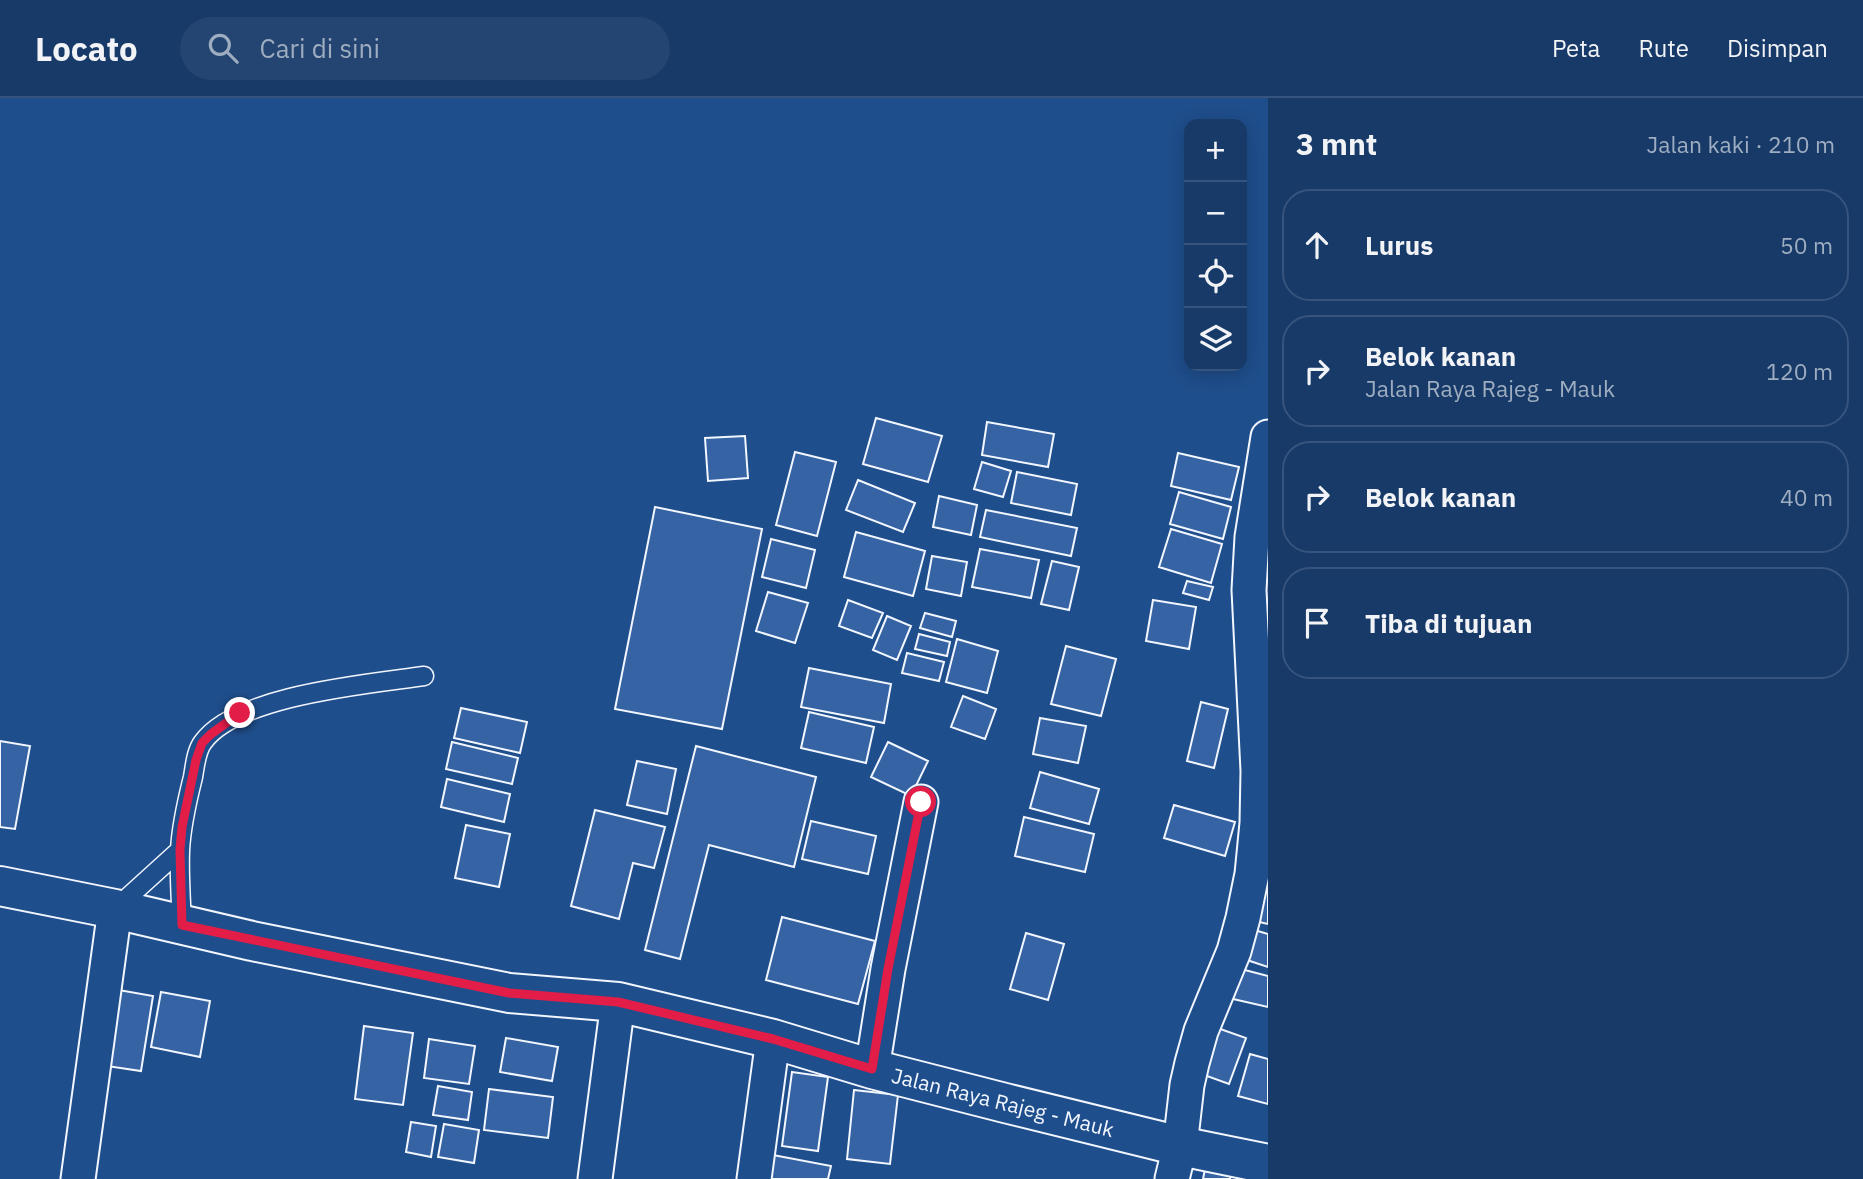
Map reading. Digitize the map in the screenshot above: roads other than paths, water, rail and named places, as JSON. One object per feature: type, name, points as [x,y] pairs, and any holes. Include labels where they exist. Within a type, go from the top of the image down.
[{"type":"main road","name":"Jalan Raya Rajeg - Mauk","points":[[0,886],[509,993],[618,1002],[773,1039],[1176,1162],[1268,1164]]},
{"type":"street","points":[[1176,1162],[1192,1063],[1201,1031],[1234,951],[1252,874],[1258,771],[1249,590],[1252,537],[1268,437]]},
{"type":"street","points":[[872,1069],[888,969],[921,802]]},
{"type":"street","points":[[79,1179],[115,909]]},
{"type":"street","points":[[595,1179],[618,1002]]},
{"type":"street","points":[[754,1179],[773,1039]]},
{"type":"lane","points":[[182,925],[182,827],[202,743],[240,713],[328,690],[424,676]]},
{"type":"lane","points":[[115,909],[180,850]]}]
